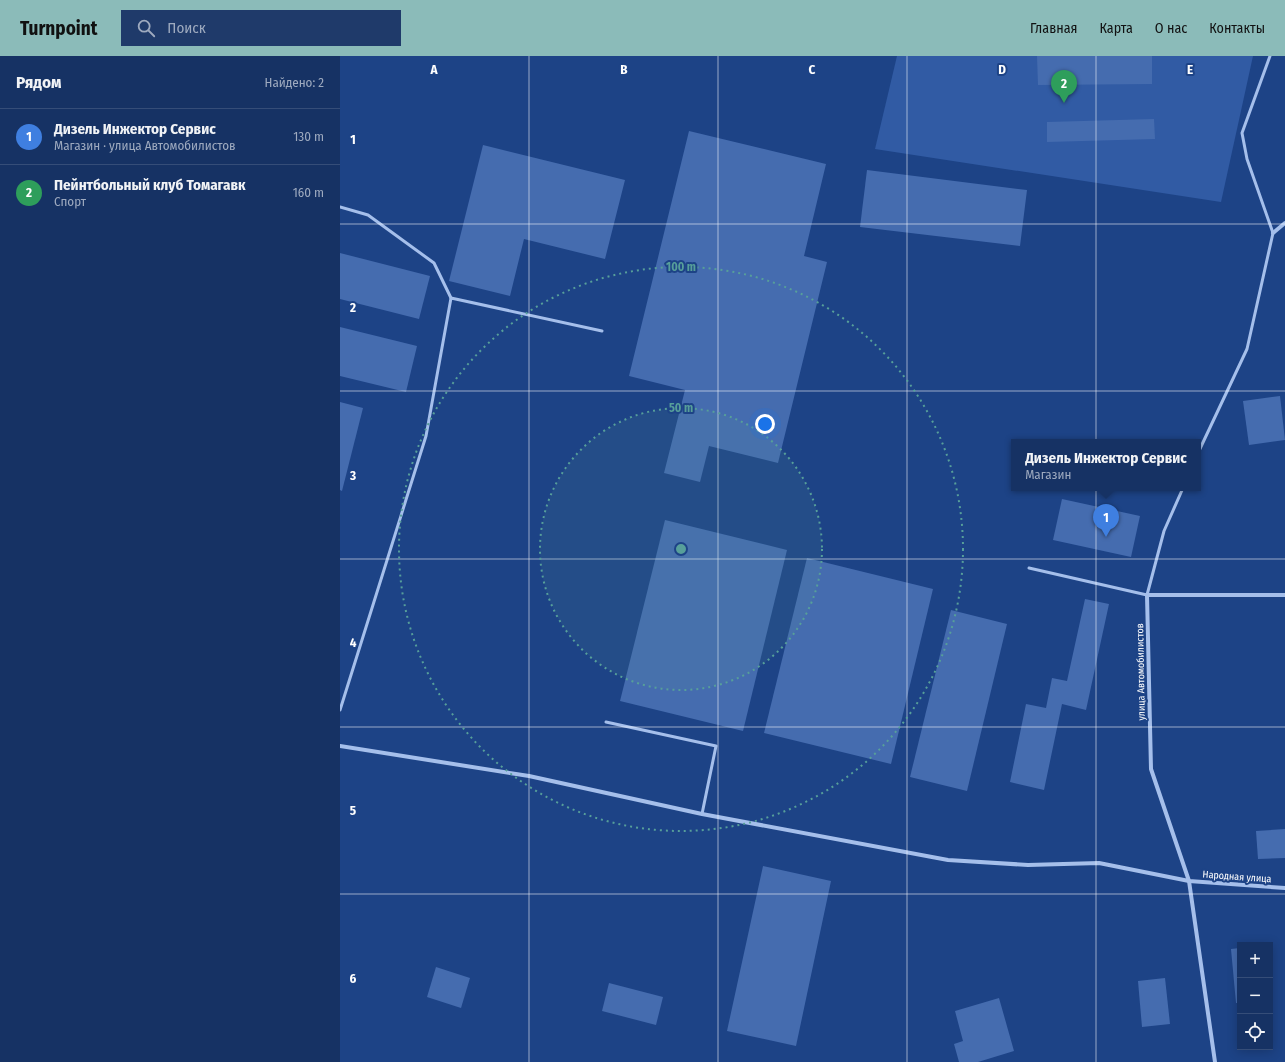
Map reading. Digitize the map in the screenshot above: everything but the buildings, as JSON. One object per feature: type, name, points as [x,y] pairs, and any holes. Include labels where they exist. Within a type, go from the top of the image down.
[{"type":"street","points":[[1273,234],[1285,223]]},
{"type":"street","points":[[1147,595],[1285,595]]},
{"type":"street","name":"улица Автомобилистов","points":[[1147,595],[1151,769],[1188,881],[1215,1062]]},
{"type":"street","name":"Народная улица","points":[[340,746],[529,776],[702,814],[948,860],[1028,865],[1099,863],[1188,881],[1285,888]]},
{"type":"lane","points":[[1201,447],[1247,349],[1273,234],[1247,160],[1242,133],[1270,56]]},
{"type":"lane","points":[[340,207],[368,215],[434,263],[451,298],[426,436],[340,710]]},
{"type":"lane","points":[[451,298],[602,331]]},
{"type":"lane","points":[[1029,568],[1147,595],[1164,531],[1182,491]]},
{"type":"lane","points":[[606,722],[716,746],[702,814]]},
{"type":"shaded area","points":[[897,56],[1253,56],[1221,202],[875,149]]},
{"type":"place","name":"Пейнтбольный клуб Томагавк","points":[[1064,103]]},
{"type":"place","name":"Дизель Инжектор Сервис","points":[[1106,537]]}]
